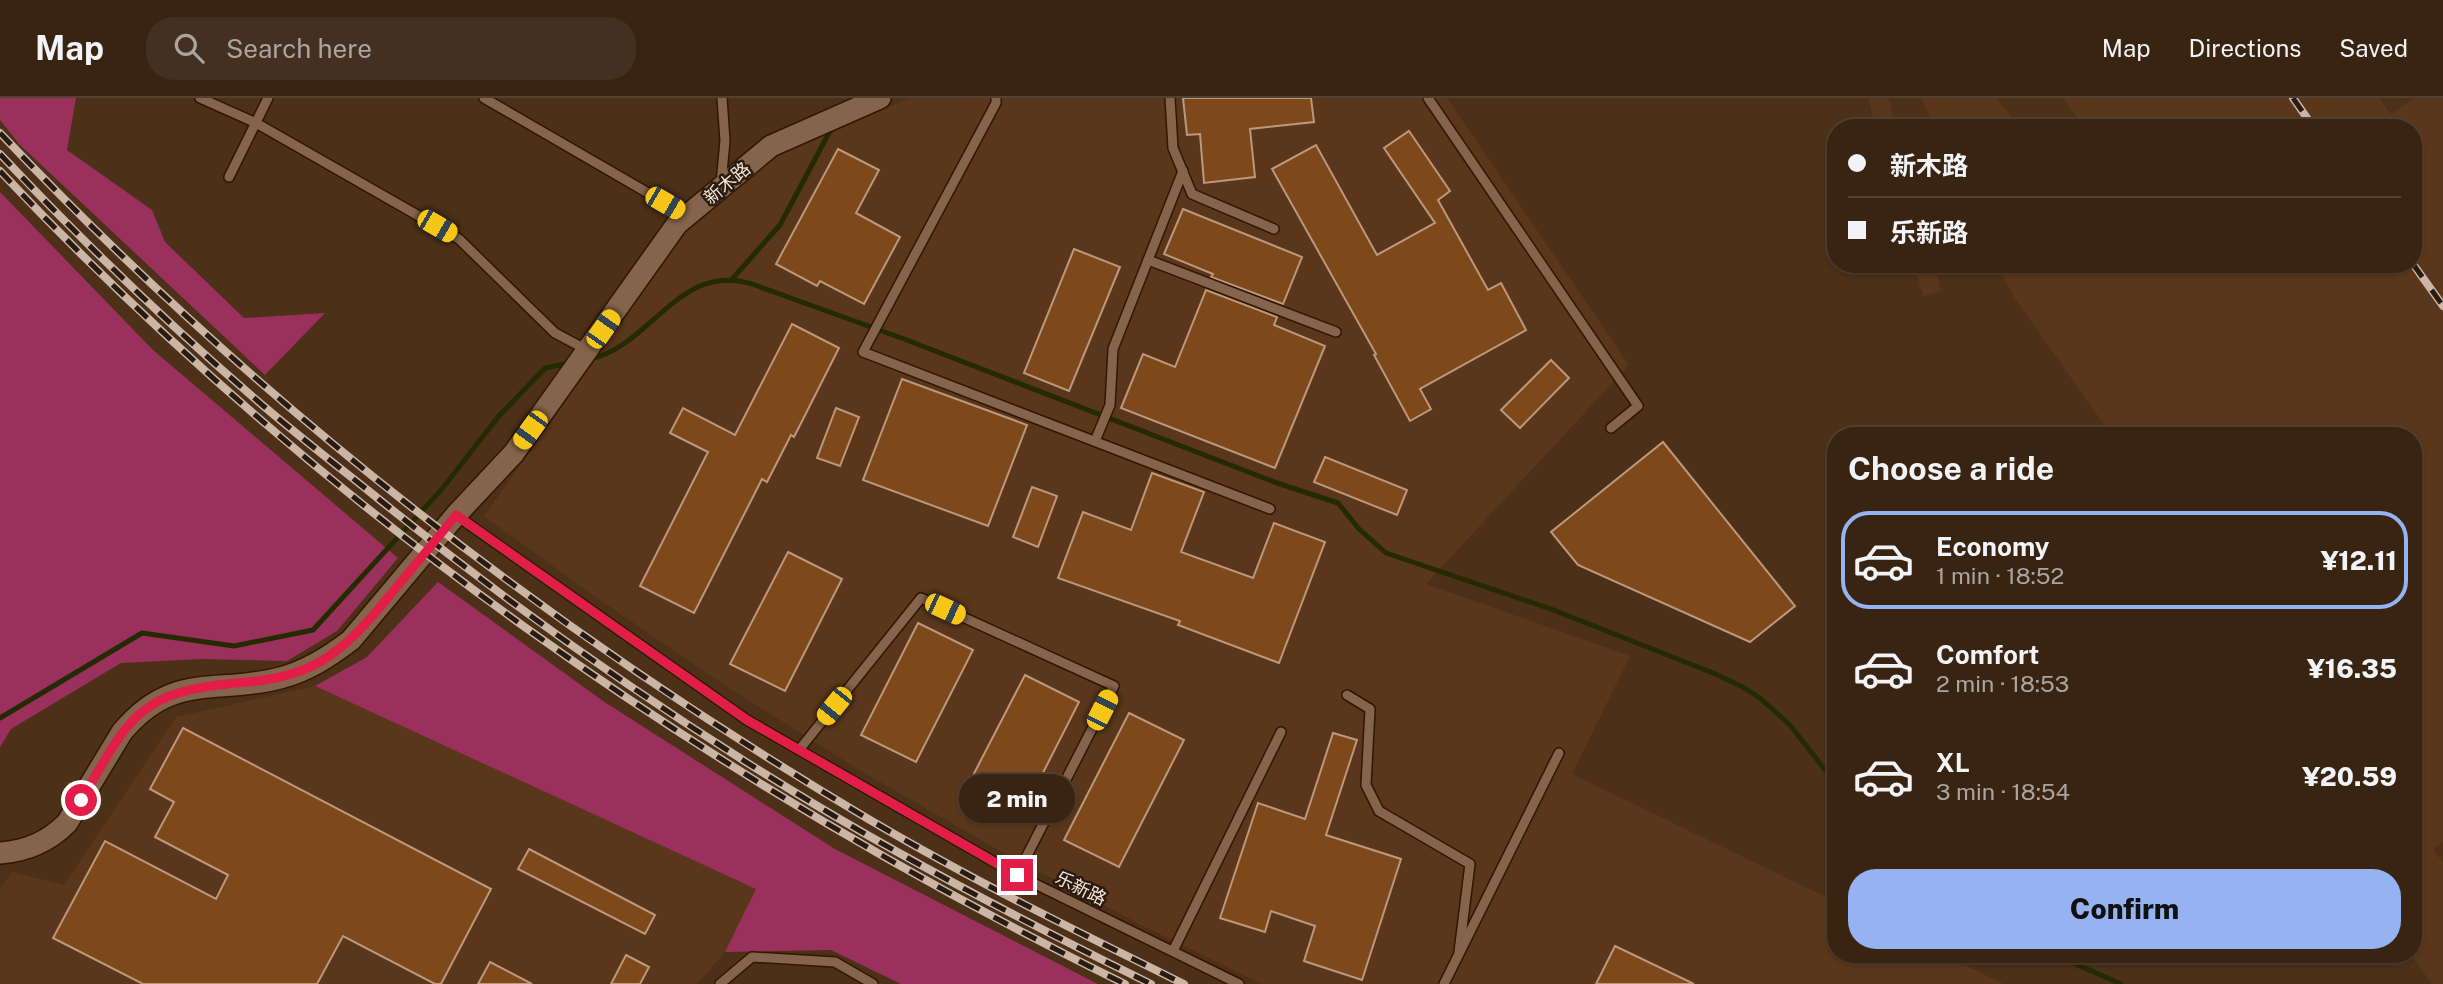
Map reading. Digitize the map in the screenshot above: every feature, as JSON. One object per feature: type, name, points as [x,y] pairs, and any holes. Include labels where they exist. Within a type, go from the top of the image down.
[{"type":"street","name":"新木路","points":[[456,515],[514,453],[677,224],[771,146],[880,98]]},
{"type":"street","points":[[0,853],[26,850],[58,832],[67,823],[122,732],[139,714],[159,699],[199,687],[278,678],[307,668],[334,653],[366,625],[456,515]]},
{"type":"lane","points":[[200,98],[256,123],[459,239],[555,332],[589,350]]},
{"type":"lane","points":[[229,177],[268,98]]},
{"type":"lane","points":[[484,98],[687,216]]},
{"type":"lane","points":[[720,189],[725,141],[722,98]]},
{"type":"lane","points":[[996,98],[996,103],[863,352],[1270,509]]},
{"type":"lane","points":[[1170,98],[1173,148],[1192,194],[1274,229]]},
{"type":"lane","points":[[1428,98],[1638,406],[1611,428]]},
{"type":"lane","points":[[1095,441],[1110,405],[1113,349],[1183,171]]},
{"type":"lane","points":[[1148,260],[1336,332]]},
{"type":"lane","name":"乐新路","points":[[456,515],[747,720],[1017,875],[1239,984]]},
{"type":"lane","points":[[799,750],[921,598],[1114,686],[1017,875]]},
{"type":"lane","points":[[1347,695],[1370,709],[1366,785],[1380,811],[1469,864],[1460,952]]},
{"type":"lane","points":[[1173,951],[1281,732]]},
{"type":"lane","points":[[1444,984],[1559,753]]},
{"type":"lane","points":[[720,984],[752,957],[835,962],[873,984]]},
{"type":"shaded area","points":[[0,98],[76,98],[67,150],[152,210],[165,242],[244,318],[325,313],[265,375],[19,144],[0,120]]},
{"type":"shaded area","points":[[909,98],[1447,98],[1629,365],[1426,584],[1630,656],[1572,774],[1827,898],[1827,963],[1961,963],[2004,984],[1262,984],[1141,925],[1000,851],[861,771],[726,686],[594,596],[484,516],[686,231],[777,155]]},
{"type":"shaded area","points":[[1868,98],[1888,98],[1894,119],[1874,119]]},
{"type":"shaded area","points":[[1922,98],[1996,98],[2014,119],[1930,119]]},
{"type":"shaded area","points":[[2063,98],[2379,98],[2391,114],[2414,98],[2443,98],[2443,842],[2433,849],[2443,863],[2443,984],[2432,984],[2417,963],[2422,963],[2422,427],[2106,427],[2014,297],[2001,273],[2422,273],[2422,119],[2078,119]]},
{"type":"shaded area","points":[[0,192],[153,350],[398,558],[337,631],[287,661],[203,659],[121,663],[11,729],[0,747]]},
{"type":"shaded area","points":[[1917,273],[1936,273],[1941,291],[1923,296]]},
{"type":"shaded area","points":[[438,582],[606,703],[835,849],[1098,984],[901,984],[831,950],[725,952],[756,889],[315,686],[367,657]]},
{"type":"shaded area","points":[[315,686],[757,889],[725,952],[697,984],[0,984],[0,888],[12,872],[64,885],[176,717]]},
{"type":"building","points":[[1183,98],[1311,98],[1314,122],[1250,129],[1255,177],[1204,183],[1200,134],[1187,135]]},
{"type":"building","points":[[1409,131],[1450,191],[1438,200],[1488,290],[1501,283],[1526,330],[1420,389],[1431,409],[1410,421],[1374,355],[1376,354],[1272,169],[1316,145],[1377,255],[1435,223],[1384,148]]},
{"type":"building","points":[[838,149],[879,170],[856,213],[900,237],[864,304],[820,281],[817,286],[776,264]]},
{"type":"building","points":[[1183,209],[1302,257],[1283,304],[1211,277],[1213,274],[1164,254]]},
{"type":"building","points":[[1074,249],[1120,267],[1069,391],[1024,373]]},
{"type":"building","points":[[1206,290],[1277,317],[1274,325],[1325,346],[1275,468],[1121,408],[1143,354],[1175,367]]},
{"type":"building","points":[[792,324],[839,348],[794,437],[791,435],[767,482],[762,479],[694,613],[640,586],[708,452],[670,433],[683,408],[735,435]]},
{"type":"building","points":[[1551,360],[1569,378],[1520,428],[1501,410]]},
{"type":"building","points":[[902,379],[1027,425],[988,526],[863,480]]},
{"type":"building","points":[[836,408],[859,417],[840,466],[817,458]]},
{"type":"building","points":[[1663,442],[1795,606],[1750,642],[1578,565],[1551,532]]},
{"type":"building","points":[[1325,457],[1407,490],[1397,515],[1314,482]]},
{"type":"building","points":[[1152,473],[1204,492],[1181,552],[1253,578],[1274,523],[1325,542],[1279,663],[1178,625],[1180,621],[1058,578],[1083,512],[1131,530]]},
{"type":"building","points":[[1032,487],[1057,496],[1038,547],[1013,537]]},
{"type":"building","points":[[788,552],[842,579],[785,691],[730,664]]},
{"type":"building","points":[[918,623],[973,650],[916,762],[861,735]]},
{"type":"building","points":[[1025,675],[1079,702],[1022,814],[967,787]]},
{"type":"building","points":[[1129,713],[1184,740],[1119,867],[1064,840]]},
{"type":"building","points":[[183,728],[491,889],[441,984],[435,984],[343,936],[317,984],[143,984],[53,938],[105,841],[216,899],[228,875],[155,837],[174,802],[150,789]]},
{"type":"building","points":[[1333,733],[1357,740],[1326,835],[1401,859],[1362,980],[1304,961],[1315,926],[1271,911],[1265,932],[1220,918],[1258,803],[1305,819]]},
{"type":"building","points":[[529,849],[655,915],[645,934],[518,869]]},
{"type":"building","points":[[1615,946],[1694,984],[1596,984]]},
{"type":"building","points":[[626,955],[649,967],[640,984],[611,984]]},
{"type":"building","points":[[490,962],[532,984],[478,984]]},
{"type":"waterway","points":[[733,278],[780,225],[830,131]]},
{"type":"waterway","points":[[590,359],[612,351],[631,339],[685,294],[705,284],[727,280],[752,284],[904,339],[1277,483],[1338,503],[1359,529],[1386,553],[1551,609],[1713,673],[1760,698],[1790,725],[1827,772]]},
{"type":"waterway","points":[[0,718],[142,633],[234,646],[313,630],[442,489],[498,417],[545,368],[570,363]]},
{"type":"waterway","points":[[2073,963],[2121,984]]},
{"type":"railway","points":[[2293,98],[2308,119]]},
{"type":"railway","points":[[0,133],[98,233],[199,328],[411,507],[521,591],[635,671],[870,820],[986,885],[1184,984]]},
{"type":"railway","points":[[0,154],[124,279],[253,397],[523,610],[682,721],[835,816],[969,891],[1151,984]]},
{"type":"railway","points":[[0,171],[123,295],[252,412],[386,523],[526,628],[670,726],[818,818],[970,904],[1125,984]]},
{"type":"railway","points":[[2419,273],[2443,306]]},
{"type":"route","points":[[81,800],[122,732],[145,708],[159,699],[199,687],[258,682],[298,673],[334,653],[366,625],[456,515],[747,720],[1017,875]]}]
